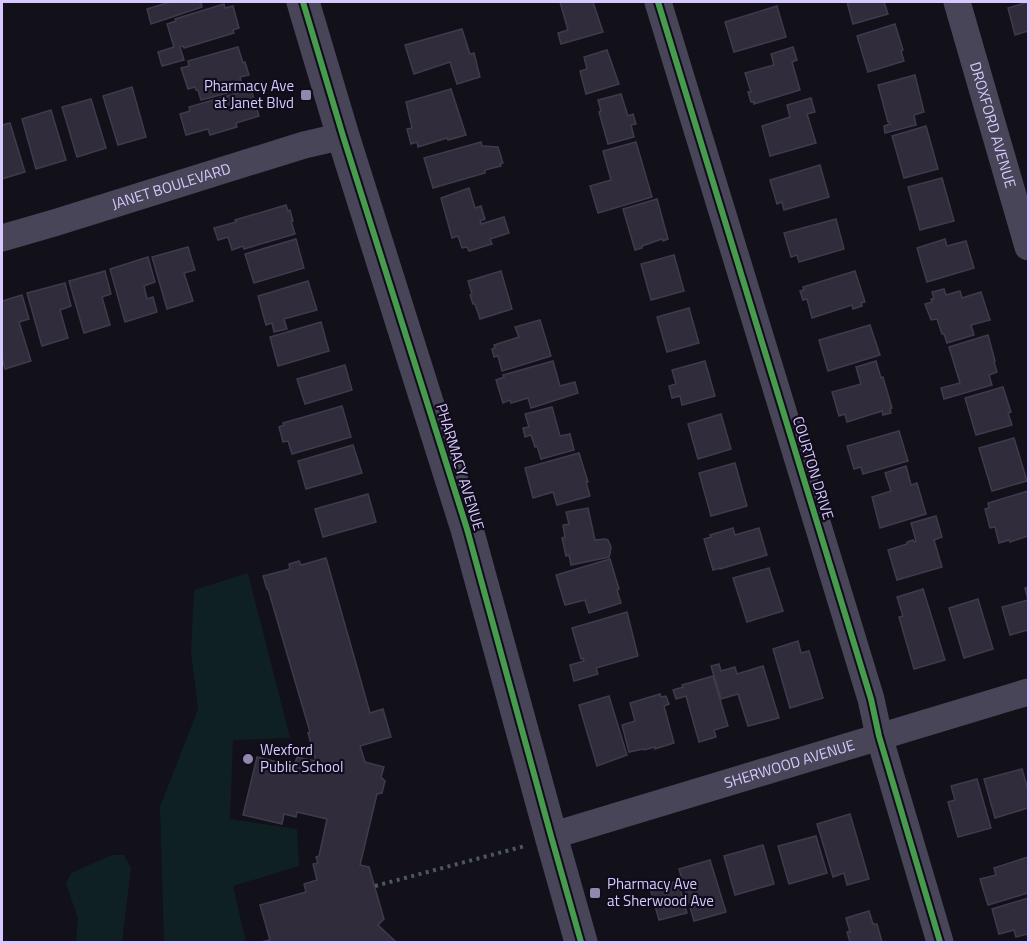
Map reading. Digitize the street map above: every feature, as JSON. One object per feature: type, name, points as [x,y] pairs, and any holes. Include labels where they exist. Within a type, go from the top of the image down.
[{"type":"street","name":"PHARMACY AVENUE","points":[[303,2],[467,529],[538,841],[581,942]]},
{"type":"street","name":"COURTON DRIVE","points":[[658,2],[871,699],[879,736],[940,942]]},
{"type":"street","name":"DROXFORD AVENUE","points":[[957,2],[1029,247]]},
{"type":"street","name":"JANET BOULEVARD","points":[[2,238],[304,145],[343,136]]},
{"type":"street","name":"SHERWOOD AVENUE","points":[[538,841],[1029,692]]},
{"type":"path","points":[[375,886],[538,841]]},
{"type":"shaded area","points":[[248,573],[290,738],[233,740],[230,819],[297,829],[299,866],[233,886],[246,942],[164,942],[160,807],[198,709],[191,651],[194,590]]},
{"type":"shaded area","points":[[112,855],[124,855],[131,868],[122,942],[76,942],[78,918],[66,884],[71,873]]},
{"type":"building","points":[[170,2],[201,2],[202,7],[151,24],[147,9]]},
{"type":"building","points":[[560,2],[593,2],[603,32],[561,44],[558,33],[568,30]]},
{"type":"building","points":[[847,2],[884,2],[888,14],[853,24]]},
{"type":"building","points":[[1028,2],[1028,31],[1015,35],[1008,8]]},
{"type":"building","points":[[224,4],[225,8],[233,6],[239,28],[233,30],[234,33],[184,48],[180,47],[184,60],[162,66],[158,52],[174,47],[167,24],[176,21],[175,19]]},
{"type":"building","points":[[777,6],[786,37],[734,52],[725,22]]},
{"type":"building","points":[[895,24],[904,61],[868,72],[857,36]]},
{"type":"building","points":[[462,29],[470,54],[474,53],[480,77],[457,84],[450,62],[414,74],[405,45]]},
{"type":"building","points":[[238,47],[249,75],[240,77],[243,89],[201,100],[195,87],[188,89],[181,68],[189,66],[188,61]]},
{"type":"building","points":[[793,47],[797,60],[792,62],[800,90],[754,104],[751,102],[748,92],[751,92],[745,73],[774,65],[771,54]]},
{"type":"building","points":[[607,50],[619,84],[586,94],[580,71],[587,69],[584,57]]},
{"type":"building","points":[[915,75],[924,112],[914,115],[916,125],[885,133],[884,126],[890,124],[878,85]]},
{"type":"building","points":[[132,87],[146,137],[118,145],[103,96]]},
{"type":"building","points":[[251,89],[259,116],[236,123],[237,127],[210,135],[208,129],[186,135],[180,114],[190,111],[189,107]]},
{"type":"building","points":[[451,89],[466,135],[418,147],[417,142],[411,144],[407,129],[412,128],[406,102]]},
{"type":"building","points":[[621,94],[628,116],[633,114],[636,124],[631,125],[634,137],[608,144],[598,100]]},
{"type":"building","points":[[811,98],[815,112],[807,114],[816,143],[770,156],[762,126],[790,117],[787,105]]},
{"type":"building","points":[[91,99],[106,148],[77,157],[62,107]]},
{"type":"building","points":[[51,110],[66,160],[36,169],[22,119]]},
{"type":"building","points":[[10,123],[25,172],[2,179],[2,125]]},
{"type":"building","points":[[926,126],[938,169],[904,178],[892,136]]},
{"type":"building","points":[[481,142],[482,146],[498,147],[503,163],[500,164],[501,166],[433,188],[424,158]]},
{"type":"building","points":[[636,142],[652,197],[598,213],[590,186],[611,180],[603,151]]},
{"type":"building","points":[[820,165],[829,197],[784,210],[782,202],[777,204],[770,180]]},
{"type":"building","points":[[942,178],[954,221],[920,230],[908,187]]},
{"type":"building","points":[[469,188],[475,208],[481,206],[485,219],[480,221],[481,224],[504,217],[509,233],[490,239],[492,244],[469,251],[467,247],[462,248],[458,236],[452,238],[441,198]]},
{"type":"building","points":[[657,199],[668,239],[663,241],[662,239],[635,250],[623,209]]},
{"type":"building","points":[[286,205],[288,211],[290,210],[295,234],[244,249],[243,246],[232,250],[228,237],[218,240],[214,228]]},
{"type":"building","points":[[836,219],[844,249],[799,262],[797,255],[791,257],[784,233]]},
{"type":"building","points":[[296,239],[304,268],[254,283],[245,254]]},
{"type":"building","points":[[945,239],[947,246],[966,241],[974,268],[927,282],[917,248]]},
{"type":"building","points":[[188,247],[195,270],[184,273],[193,301],[167,309],[152,257]]},
{"type":"building","points":[[674,255],[684,291],[651,300],[641,264]]},
{"type":"building","points":[[148,257],[155,282],[144,286],[147,299],[153,297],[157,312],[125,322],[110,269]]},
{"type":"building","points":[[105,271],[111,294],[102,297],[110,325],[84,333],[69,281]]},
{"type":"building","points":[[501,271],[512,309],[480,319],[470,295],[472,294],[468,281]]},
{"type":"building","points":[[855,271],[865,302],[861,303],[862,306],[853,309],[852,305],[812,318],[807,299],[803,300],[800,291],[804,290],[803,287]]},
{"type":"building","points":[[308,281],[317,310],[284,319],[287,329],[274,332],[272,323],[266,325],[258,296]]},
{"type":"building","points":[[65,283],[71,306],[60,310],[68,338],[42,346],[27,293]]},
{"type":"building","points":[[944,289],[946,295],[960,291],[962,298],[981,292],[990,320],[971,325],[974,335],[947,343],[937,319],[931,320],[925,304],[934,299],[932,292]]},
{"type":"building","points":[[22,295],[29,319],[19,322],[31,361],[5,369],[2,357],[2,301]]},
{"type":"building","points":[[689,308],[699,343],[667,352],[657,317]]},
{"type":"building","points":[[540,320],[551,356],[502,371],[498,356],[494,357],[492,349],[495,348],[494,345],[519,337],[515,327]]},
{"type":"building","points":[[321,322],[329,351],[278,366],[270,337]]},
{"type":"building","points":[[870,325],[880,355],[828,371],[819,340]]},
{"type":"building","points":[[988,335],[997,372],[989,375],[992,385],[944,399],[941,388],[960,383],[949,347]]},
{"type":"building","points":[[553,361],[560,386],[575,382],[578,393],[531,408],[528,398],[503,403],[496,380],[504,377],[503,375]]},
{"type":"building","points":[[705,361],[715,396],[682,405],[680,396],[672,398],[669,386],[676,384],[672,370]]},
{"type":"building","points":[[876,361],[892,408],[891,413],[883,415],[882,411],[847,422],[845,414],[839,416],[832,392],[861,384],[856,367]]},
{"type":"building","points":[[345,365],[352,390],[305,404],[297,379]]},
{"type":"building","points":[[1003,387],[1011,412],[1008,413],[1012,425],[976,435],[965,398]]},
{"type":"building","points":[[342,406],[351,437],[292,454],[288,441],[283,442],[279,427],[284,425],[283,423]]},
{"type":"building","points":[[552,407],[560,436],[570,434],[574,450],[541,459],[531,435],[525,437],[523,428],[529,427],[525,414]]},
{"type":"building","points":[[721,414],[731,449],[698,459],[688,424]]},
{"type":"building","points":[[899,431],[908,461],[863,474],[861,467],[854,469],[847,446]]},
{"type":"building","points":[[1014,438],[1027,481],[992,491],[979,448]]},
{"type":"building","points":[[353,445],[362,473],[306,489],[298,461]]},
{"type":"building","points":[[579,453],[590,496],[557,505],[553,492],[533,498],[525,468]]},
{"type":"building","points":[[735,463],[747,506],[711,516],[699,473]]},
{"type":"building","points":[[906,466],[911,485],[917,483],[926,514],[880,528],[872,497],[891,491],[885,473]]},
{"type":"building","points":[[1028,491],[1028,536],[999,543],[995,527],[990,528],[985,509],[989,508],[988,503]]},
{"type":"building","points":[[368,494],[376,522],[323,537],[315,509]]},
{"type":"building","points":[[588,508],[595,540],[608,540],[611,547],[610,554],[609,557],[571,565],[569,555],[566,556],[562,538],[565,537],[563,525],[569,524],[566,512]]},
{"type":"building","points":[[936,516],[942,537],[934,540],[942,567],[897,580],[888,550],[913,540],[916,541],[911,523]]},
{"type":"building","points":[[733,528],[735,535],[759,528],[767,555],[713,570],[704,539]]},
{"type":"building","points":[[326,558],[370,713],[383,709],[391,737],[360,746],[365,762],[384,767],[381,777],[385,781],[382,793],[377,794],[360,865],[369,867],[384,919],[378,925],[396,942],[261,942],[270,940],[260,905],[306,892],[304,884],[317,880],[313,864],[318,863],[316,857],[319,856],[327,819],[297,812],[296,817],[284,814],[282,824],[243,815],[257,757],[294,766],[297,757],[316,761],[308,733],[310,732],[263,576],[290,569],[289,564],[299,561],[301,565]]},
{"type":"building","points":[[610,559],[621,603],[589,613],[585,600],[565,605],[556,575]]},
{"type":"building","points":[[769,568],[783,611],[747,622],[733,578]]},
{"type":"building","points":[[923,589],[945,660],[914,669],[899,617],[903,616],[897,597]]},
{"type":"building","points":[[978,599],[993,649],[964,658],[949,608]]},
{"type":"building","points":[[1028,600],[1028,630],[1010,635],[1002,607]]},
{"type":"building","points":[[627,612],[638,656],[596,668],[598,674],[574,681],[570,665],[584,661],[583,658],[581,659],[572,628]]},
{"type":"building","points":[[798,641],[801,653],[809,651],[823,698],[790,708],[773,649]]},
{"type":"building","points":[[719,664],[721,671],[735,667],[737,674],[763,666],[779,718],[748,726],[738,694],[721,699],[711,666]]},
{"type":"building","points":[[713,676],[728,726],[714,730],[716,737],[699,742],[686,696],[676,699],[673,690]]},
{"type":"building","points":[[660,694],[661,697],[666,696],[669,704],[664,706],[674,743],[655,749],[655,747],[629,752],[622,725],[635,721],[630,703]]},
{"type":"building","points":[[609,696],[627,755],[597,766],[579,705]]},
{"type":"building","points":[[1022,769],[1028,790],[1028,808],[995,818],[984,779]]},
{"type":"building","points":[[977,779],[991,828],[958,837],[948,802],[955,800],[951,786]]},
{"type":"building","points":[[850,814],[869,879],[847,885],[844,873],[833,877],[817,824]]},
{"type":"building","points":[[816,836],[827,873],[789,884],[778,846]]},
{"type":"building","points":[[763,845],[774,884],[735,895],[724,856]]},
{"type":"building","points":[[1028,857],[1028,893],[988,905],[980,879],[996,875],[994,868]]},
{"type":"building","points":[[710,860],[726,912],[694,921],[679,869]]},
{"type":"building","points":[[678,881],[687,913],[659,920],[650,888]]},
{"type":"building","points":[[1028,898],[1028,934],[1016,937],[1014,930],[999,934],[992,909]]},
{"type":"building","points":[[869,911],[873,924],[877,924],[882,942],[850,942],[846,918]]},
{"type":"cycle path","points":[[303,2],[467,529],[581,942]]},
{"type":"cycle path","points":[[658,2],[871,699],[879,736],[940,942]]},
{"type":"place","name":"Pharmacy Ave at Janet Blvd","points":[[306,95]]},
{"type":"place","name":"Wexford Public School","points":[[248,759]]},
{"type":"place","name":"Pharmacy Ave at Sherwood Ave","points":[[595,893]]}]
